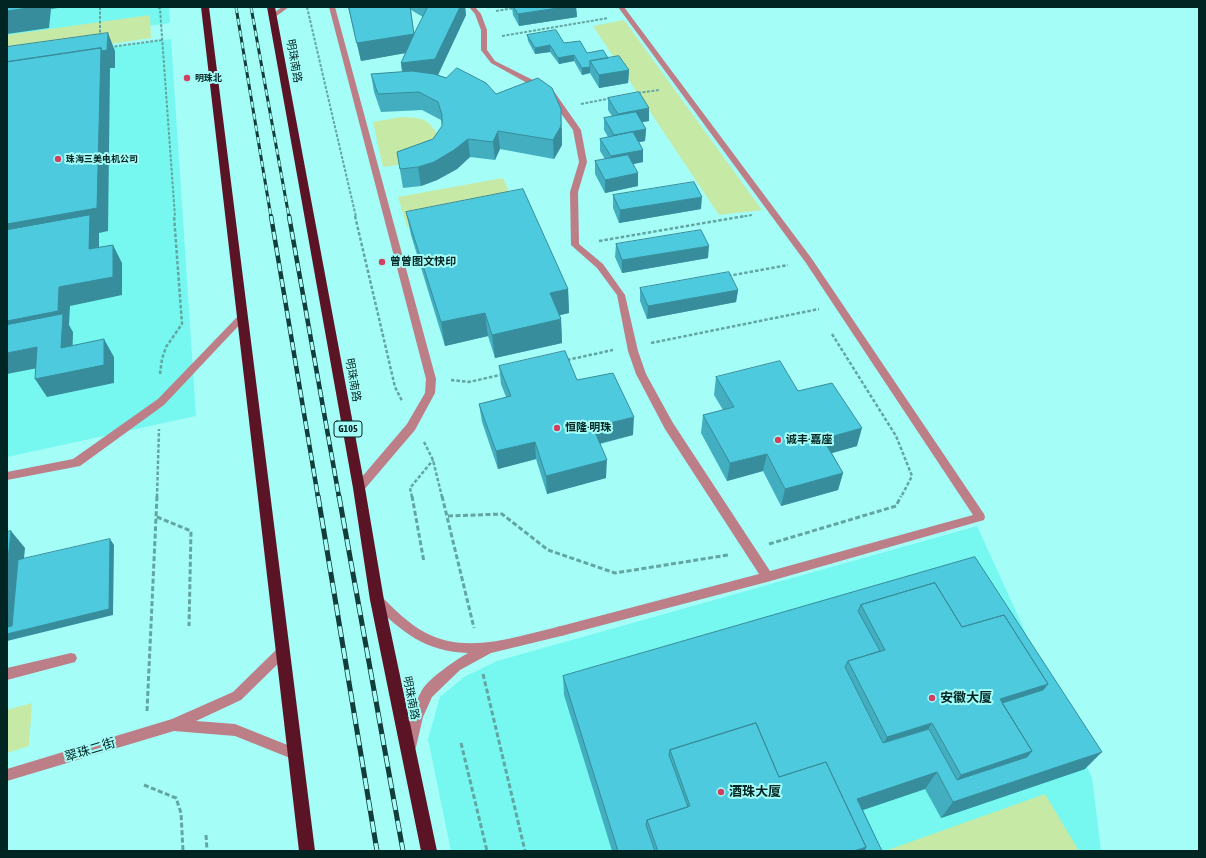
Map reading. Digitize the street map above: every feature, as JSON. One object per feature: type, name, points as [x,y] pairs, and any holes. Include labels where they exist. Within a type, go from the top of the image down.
[{"type":"highway","points":[[205,7],[307,851]]},
{"type":"highway","name":"明珠南路","points":[[272,12],[359,488],[377,600],[429,851]]},
{"type":"street","points":[[272,12],[286,7]]},
{"type":"street","points":[[332,7],[431,379],[430,393],[411,427],[359,488]]},
{"type":"street","points":[[472,7],[478,14],[484,30],[484,50],[493,62],[550,92],[577,130],[583,162],[574,192],[575,245],[600,266],[621,295],[632,346],[641,374],[669,426],[767,577]]},
{"type":"street","points":[[377,600],[408,629],[422,638],[438,644],[453,647],[489,648],[561,631],[767,577],[980,517],[840,305],[621,7]]},
{"type":"street","points":[[7,476],[76,463],[161,402],[242,316]]},
{"type":"street","points":[[409,751],[417,717],[427,693],[456,666],[489,648]]},
{"type":"street","name":"翠珠二街","points":[[7,775],[174,726],[237,696],[283,652]]},
{"type":"street","points":[[7,674],[71,658]]},
{"type":"street","name":"翠珠二街","points":[[174,726],[235,730],[295,754]]},
{"type":"path","points":[[100,7],[100,42]]},
{"type":"path","points":[[158,7],[160,9],[182,324],[164,347],[161,359],[160,374]]},
{"type":"path","points":[[478,14],[521,7]]},
{"type":"path","points":[[484,39],[627,15]]},
{"type":"path","points":[[107,48],[162,40]]},
{"type":"path","points":[[635,94],[680,86]]},
{"type":"path","points":[[561,107],[613,98]]},
{"type":"path","points":[[575,245],[773,212]]},
{"type":"path","points":[[723,276],[809,261]]},
{"type":"path","points":[[562,362],[632,346],[840,305]]},
{"type":"path","points":[[431,379],[469,382],[508,373]]},
{"type":"path","points":[[147,719],[157,517],[159,426]]},
{"type":"path","points":[[424,562],[410,488],[433,460]]},
{"type":"path","points":[[157,517],[191,531],[189,626]]},
{"type":"path","points":[[461,743],[487,851]]},
{"type":"path","points":[[144,785],[176,798],[182,813],[183,851]]},
{"type":"path","points":[[206,835],[207,851]]},
{"type":"shaded area","points":[[7,7],[169,7],[170,23],[7,45]]},
{"type":"shaded area","points":[[171,39],[196,416],[7,457],[7,63]]},
{"type":"shaded area","points":[[977,526],[1092,778],[1101,851],[451,851],[428,739],[440,697],[464,677],[497,661]]},
{"type":"green space","points":[[150,15],[151,38],[7,59],[7,35]]},
{"type":"green space","points":[[624,20],[762,210],[719,215],[593,26]]},
{"type":"green space","points":[[401,117],[419,118],[427,122],[438,135],[411,163],[383,167],[373,122]]},
{"type":"green space","points":[[503,178],[515,206],[407,227],[398,197]]},
{"type":"green space","points":[[32,703],[29,746],[7,753],[7,710]]},
{"type":"green space","points":[[1045,794],[1079,851],[885,851]]},
{"type":"building","points":[[7,7],[34,7],[7,11]]},
{"type":"building","points":[[349,7],[410,7],[414,34],[357,43]]},
{"type":"building","points":[[428,7],[460,7],[435,59],[401,63],[414,34]]},
{"type":"building","points":[[514,7],[564,7],[518,14]]},
{"type":"building","points":[[556,30],[564,43],[580,41],[587,53],[603,50],[608,58],[590,61],[590,67],[582,68],[574,55],[558,58],[550,45],[535,48],[527,35]]},
{"type":"building","points":[[108,33],[107,50],[102,51],[101,48],[7,62],[7,47]]},
{"type":"building","name":"珠海三美电机公司","points":[[101,48],[97,208],[7,224],[7,62]]},
{"type":"building","points":[[619,56],[629,70],[599,75],[590,61]]},
{"type":"building","points":[[457,68],[486,83],[496,94],[538,78],[552,88],[561,109],[561,126],[553,140],[498,131],[493,142],[468,139],[454,150],[434,162],[418,167],[400,169],[397,152],[433,139],[442,126],[442,115],[438,102],[419,92],[378,94],[371,74],[412,71],[434,74],[446,78]]},
{"type":"building","points":[[639,92],[649,108],[618,114],[608,98]]},
{"type":"building","points":[[636,112],[646,129],[614,135],[604,118]]},
{"type":"building","points":[[633,132],[643,150],[611,156],[600,139]]},
{"type":"building","points":[[628,155],[638,173],[605,180],[595,161]]},
{"type":"building","points":[[694,182],[702,197],[620,210],[613,195]]},
{"type":"building","points":[[523,189],[568,289],[550,293],[561,319],[492,335],[485,313],[441,322],[406,212]]},
{"type":"building","points":[[90,215],[89,249],[113,245],[113,277],[59,287],[58,311],[7,321],[7,230]]},
{"type":"building","points":[[701,230],[709,246],[622,260],[616,244]]},
{"type":"building","points":[[729,272],[738,290],[648,306],[640,288]]},
{"type":"building","points":[[63,314],[61,348],[104,339],[104,365],[35,379],[37,347],[7,353],[7,325]]},
{"type":"building","name":"恒隆·明珠","points":[[565,351],[577,380],[613,373],[634,417],[593,427],[607,460],[546,476],[535,442],[496,451],[479,404],[511,396],[499,366]]},
{"type":"building","name":"诚丰·嘉座","points":[[780,361],[798,391],[832,383],[862,428],[823,439],[843,473],[785,489],[767,454],[730,463],[703,415],[734,407],[716,377]]},
{"type":"building","points":[[11,531],[7,569],[7,532]]},
{"type":"building","points":[[110,539],[109,609],[7,634],[7,627],[12,626],[18,560]]},
{"type":"building","points":[[975,557],[1102,752],[953,802],[937,772],[857,799],[882,851],[864,851],[866,847],[826,762],[779,777],[756,723],[670,750],[669,755],[688,807],[647,820],[646,825],[655,851],[618,851],[563,676]],"holes":[[[935,583],[962,627],[1004,615],[1048,684],[1043,690],[1002,703],[1032,751],[1027,757],[957,780],[929,729],[883,743],[845,667],[848,661],[880,651],[858,611],[861,605]]]},
{"type":"building","name":"安徽大厦","points":[[935,583],[962,627],[1004,615],[1048,684],[1000,699],[1032,751],[961,775],[932,723],[887,737],[848,661],[885,650],[861,605]]},
{"type":"building","name":"酒珠大厦","points":[[756,723],[779,777],[826,762],[866,847],[854,851],[658,851],[647,820],[690,806],[670,750]]},
{"type":"railway","points":[[236,7],[271,217]]},
{"type":"railway","points":[[251,7],[289,217]]},
{"type":"railway","points":[[271,216],[318,497]]},
{"type":"railway","points":[[289,216],[339,497]]},
{"type":"railway","points":[[318,496],[377,851]]},
{"type":"railway","points":[[339,496],[403,851]]},
{"type":"place","name":"明珠北","points":[[187,78]]},
{"type":"place","name":"珠海三美电机公司","points":[[58,159]]},
{"type":"place","name":"曾曾图文快印","points":[[382,262]]},
{"type":"place","name":"恒隆·明珠","points":[[557,428]]},
{"type":"place","name":"诚丰·嘉座","points":[[778,440]]},
{"type":"place","name":"安徽大厦","points":[[932,698]]},
{"type":"place","name":"酒珠大厦","points":[[721,792]]}]
